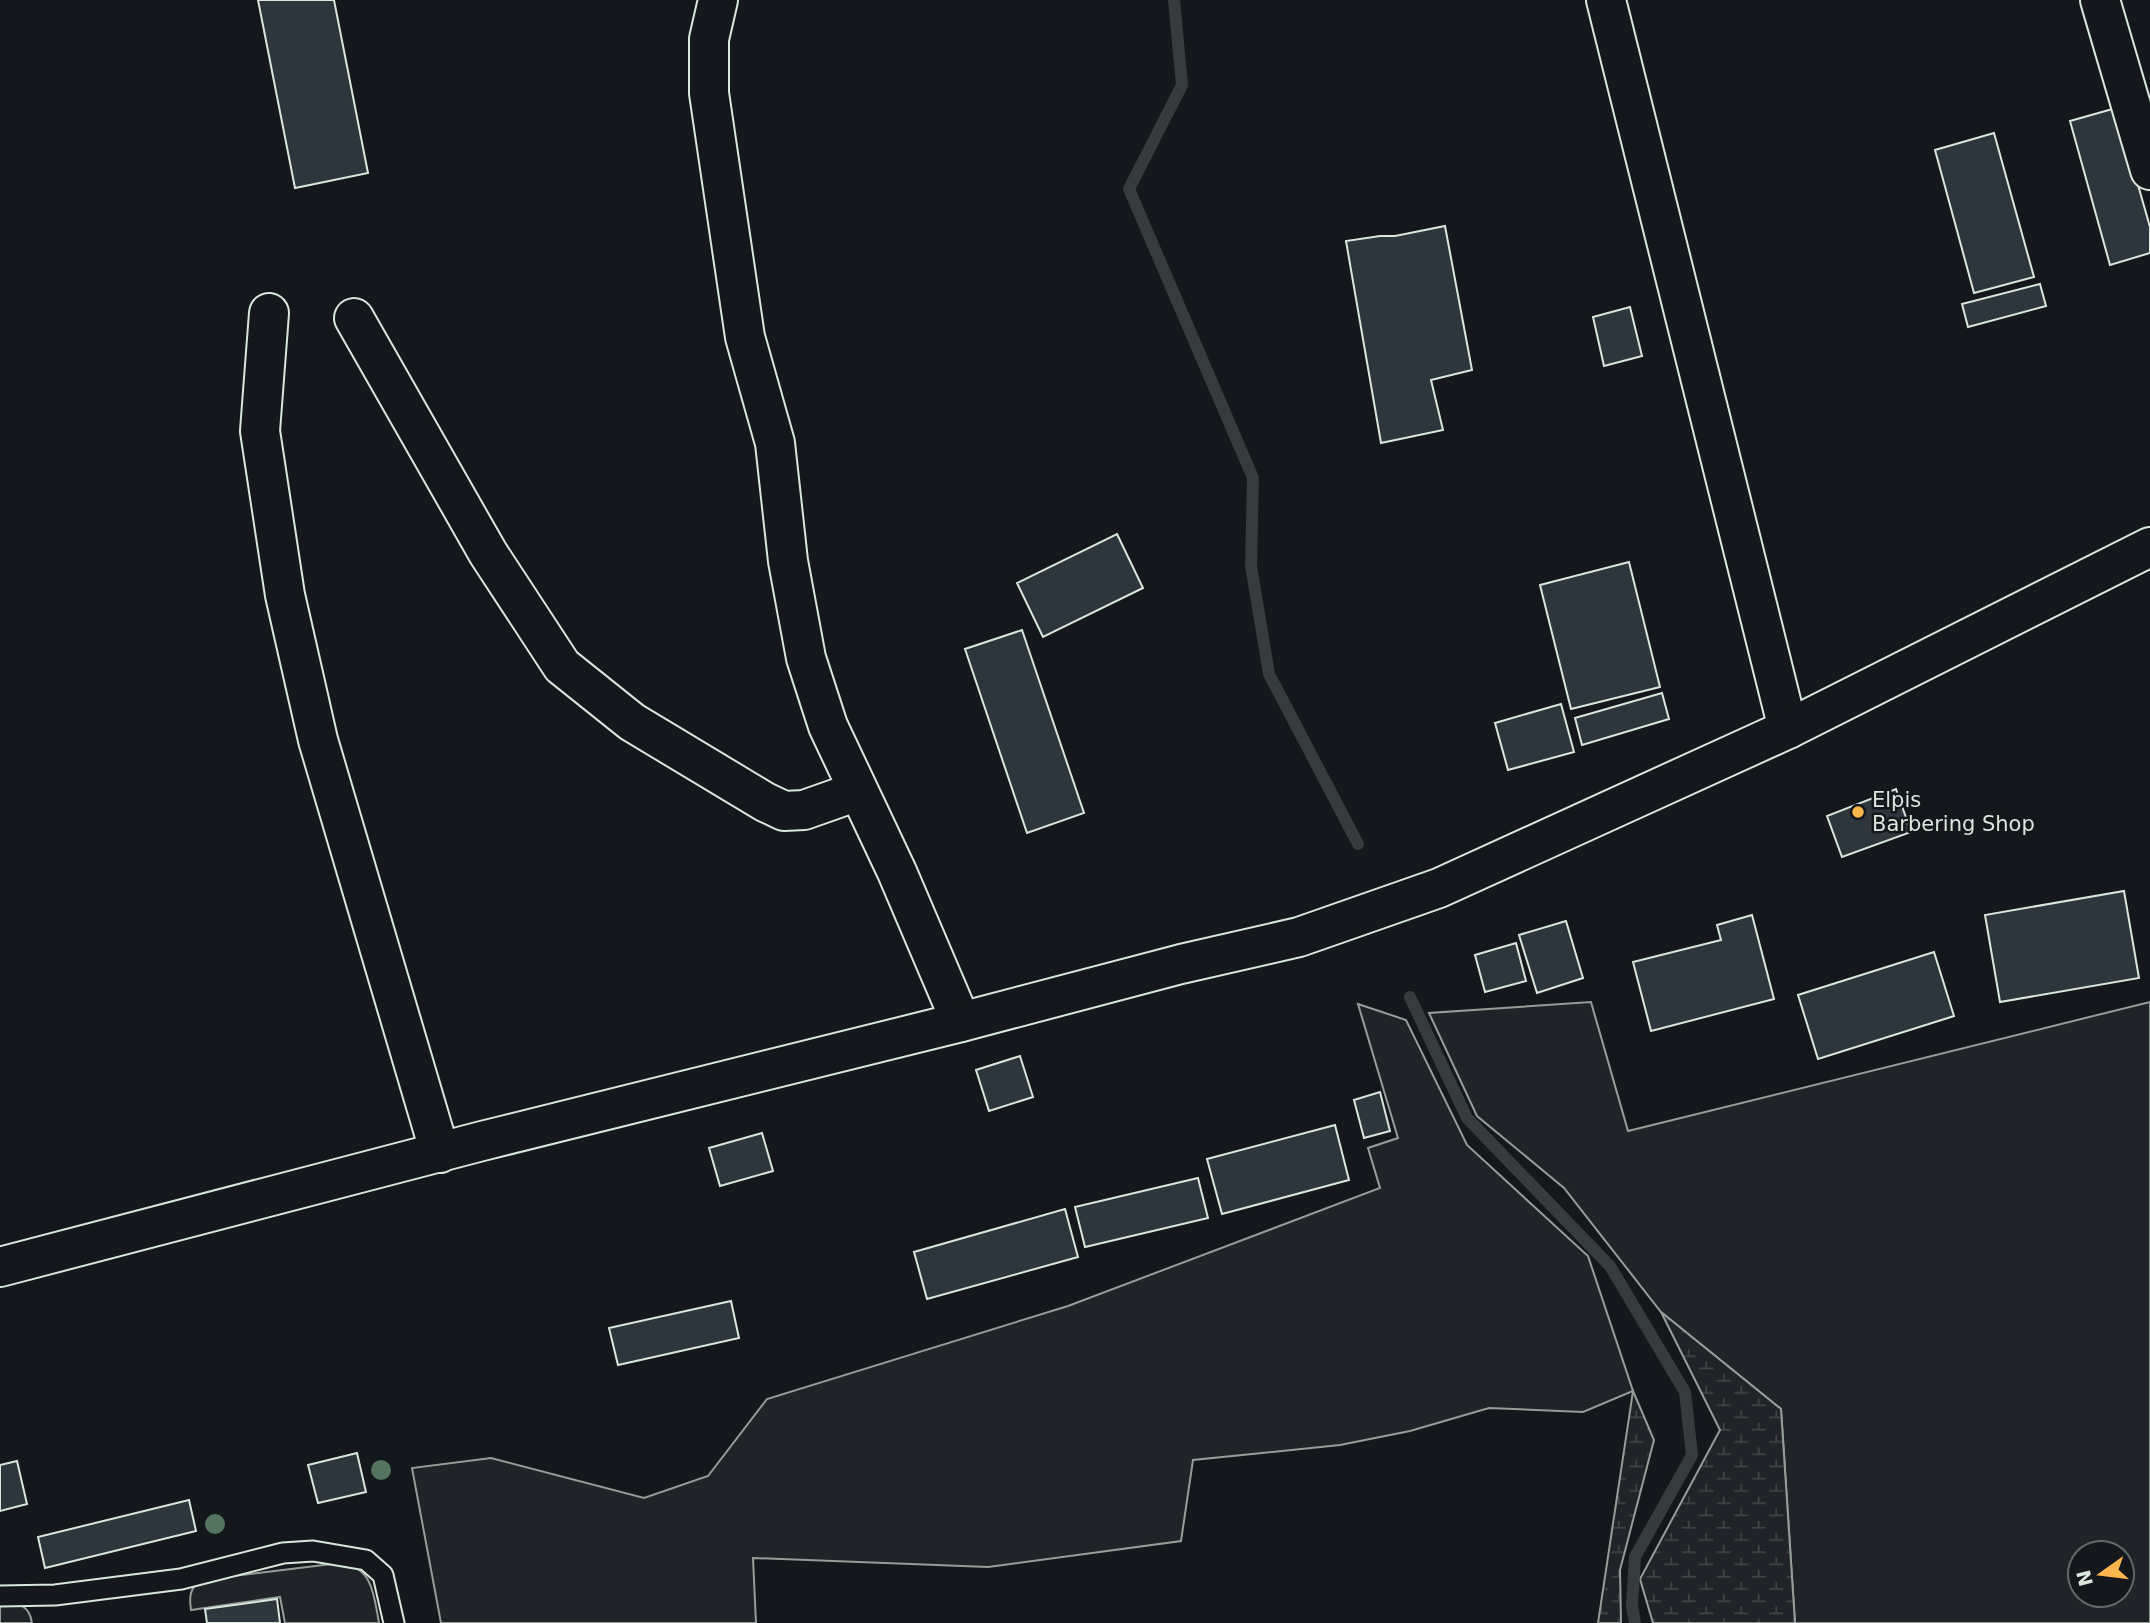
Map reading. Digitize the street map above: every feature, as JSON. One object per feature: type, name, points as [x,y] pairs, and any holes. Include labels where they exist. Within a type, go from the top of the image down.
[{"type":"street","points":[[718,0],[709,39],[709,93],[745,337],[775,443],[788,561],[806,657],[828,726],[897,872],[961,1022]]},
{"type":"street","points":[[1606,0],[1788,729]]},
{"type":"street","points":[[2100,0],[2150,170]]},
{"type":"street","points":[[269,313],[260,431],[285,595],[318,740],[440,1153]]},
{"type":"street","points":[[354,318],[488,553],[562,666],[632,722],[784,811],[804,810],[858,791]]},
{"type":"street","points":[[0,1267],[1181,964],[1299,937],[1439,888],[1788,729],[2150,547]]},
{"type":"lane","points":[[0,1596],[55,1595],[181,1579],[283,1553],[313,1552],[366,1560],[383,1575],[394,1623]]},
{"type":"green space","points":[[1591,1002],[1628,1131],[2150,1002],[2150,1623],[1795,1623],[1781,1409],[1661,1312],[1564,1188],[1477,1116],[1429,1013]]},
{"type":"green space","points":[[1358,1004],[1406,1020],[1467,1145],[1588,1256],[1633,1391],[1583,1412],[1489,1408],[1410,1431],[1340,1445],[1193,1460],[1181,1541],[988,1567],[753,1558],[756,1623],[441,1623],[412,1468],[491,1458],[644,1498],[708,1476],[767,1399],[1068,1306],[1380,1188],[1368,1148],[1398,1138]]},
{"type":"green space","points":[[1661,1312],[1781,1409],[1795,1623],[1653,1623],[1640,1579],[1720,1430]]},
{"type":"green space","points":[[1633,1391],[1654,1440],[1620,1570],[1621,1623],[1598,1623]]},
{"type":"green space","points":[[340,1563],[351,1565],[366,1576],[373,1593],[379,1623],[285,1623],[280,1597],[191,1610],[191,1593],[200,1580]]},
{"type":"green space","points":[[0,1603],[17,1604],[25,1608],[32,1623],[0,1623]]},
{"type":"building","points":[[258,0],[334,0],[368,173],[295,188]]},
{"type":"building","points":[[2116,108],[2150,227],[2150,253],[2110,265],[2070,121]]},
{"type":"building","points":[[1994,133],[2034,277],[1974,293],[1935,150]]},
{"type":"building","points":[[1445,226],[1472,370],[1431,380],[1443,430],[1381,443],[1346,241],[1395,236]]},
{"type":"building","points":[[2040,284],[2046,306],[1968,327],[1962,304]]},
{"type":"building","points":[[1630,307],[1642,356],[1604,366],[1593,317]]},
{"type":"building","points":[[1117,534],[1143,588],[1043,637],[1017,583]]},
{"type":"building","points":[[1629,562],[1660,687],[1571,709],[1540,585]]},
{"type":"building","points":[[1022,630],[1084,813],[1027,833],[965,649]]},
{"type":"building","points":[[1662,693],[1669,719],[1582,745],[1575,718]]},
{"type":"building","points":[[1561,704],[1574,752],[1508,770],[1495,723]]},
{"type":"building","points":[[1896,789],[1911,832],[1842,857],[1827,816]]},
{"type":"building","points":[[2124,891],[2139,978],[2000,1002],[1985,915]]},
{"type":"building","points":[[1752,915],[1774,999],[1651,1031],[1633,962],[1721,940],[1717,925]]},
{"type":"building","points":[[1566,921],[1583,978],[1537,993],[1519,935]]},
{"type":"building","points":[[1516,943],[1526,981],[1485,992],[1475,955]]},
{"type":"building","points":[[1934,952],[1954,1016],[1818,1059],[1798,995]]},
{"type":"building","points":[[1020,1056],[1033,1097],[989,1111],[976,1070]]},
{"type":"building","points":[[1380,1092],[1390,1131],[1364,1138],[1354,1100]]},
{"type":"building","points":[[1335,1125],[1349,1180],[1222,1214],[1207,1159]]},
{"type":"building","points":[[762,1133],[773,1171],[720,1186],[709,1148]]},
{"type":"building","points":[[1198,1178],[1208,1218],[1085,1247],[1075,1207]]},
{"type":"building","points":[[1065,1209],[1078,1257],[927,1299],[914,1252]]},
{"type":"building","points":[[731,1301],[739,1338],[618,1365],[609,1328]]},
{"type":"building","points":[[357,1453],[366,1492],[318,1503],[308,1465]]},
{"type":"building","points":[[17,1461],[27,1504],[0,1511],[0,1465]]},
{"type":"building","points":[[189,1500],[196,1531],[45,1568],[38,1537]]},
{"type":"building","points":[[277,1599],[280,1623],[207,1623],[205,1609]]},
{"type":"waterway","points":[[1174,0],[1182,85],[1129,189],[1253,478],[1251,566],[1269,674],[1358,844]]},
{"type":"waterway","points":[[1410,997],[1467,1118],[1610,1266],[1685,1392],[1692,1455],[1635,1557],[1632,1606],[1635,1623]]},
{"type":"place","name":"Elpis Barbering Shop","points":[[1858,812]]}]
